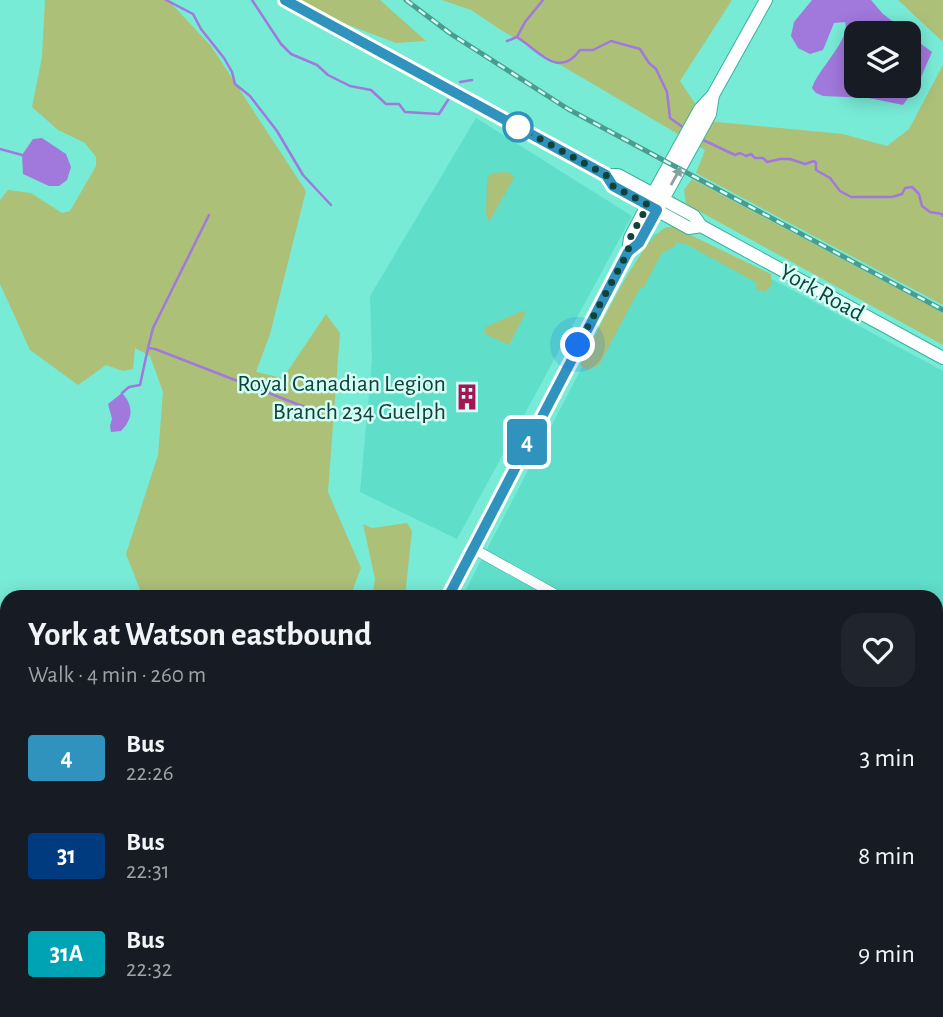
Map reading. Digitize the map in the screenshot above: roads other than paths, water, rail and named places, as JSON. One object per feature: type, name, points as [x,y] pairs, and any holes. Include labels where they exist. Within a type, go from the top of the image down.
[{"type":"main road","name":"York Road","points":[[285,0],[606,175],[613,186],[694,216],[701,226],[943,358]]},
{"type":"main road","points":[[451,590],[628,252],[630,238],[655,202],[699,122],[710,114],[713,95],[766,0]]},
{"type":"street","points":[[472,548],[547,590]]},
{"type":"waterway","points":[[166,0],[193,14],[224,58],[235,84],[250,96],[277,131],[303,175],[331,205]]},
{"type":"waterway","points":[[252,0],[281,44],[291,54],[317,65],[328,75],[350,86],[371,90],[386,104],[399,104],[405,112],[439,114],[448,100]]},
{"type":"waterway","points":[[517,37],[543,0]]},
{"type":"waterway","points":[[507,41],[517,37],[540,55],[556,62],[572,59],[580,50],[593,50],[611,41],[640,49],[656,69],[667,92],[670,118],[684,128]]},
{"type":"waterway","points":[[460,82],[472,80]]},
{"type":"waterway","points":[[701,139],[735,155],[751,154],[767,162],[790,159],[805,164],[814,161],[816,170],[830,178],[840,191],[851,197],[892,197],[902,194],[905,188],[912,187],[919,194],[922,206],[943,216]]},
{"type":"waterway","points":[[0,149],[22,155]]},
{"type":"waterway","points":[[148,348],[153,328],[209,215]]},
{"type":"waterway","points":[[122,393],[129,387],[140,385],[148,348],[310,409],[326,411]]},
{"type":"railway","points":[[406,0],[451,34],[568,109],[943,310]]},
{"type":"place","name":"Royal Canadian Legion Branch 234 Guelph","points":[[467,397]]}]
